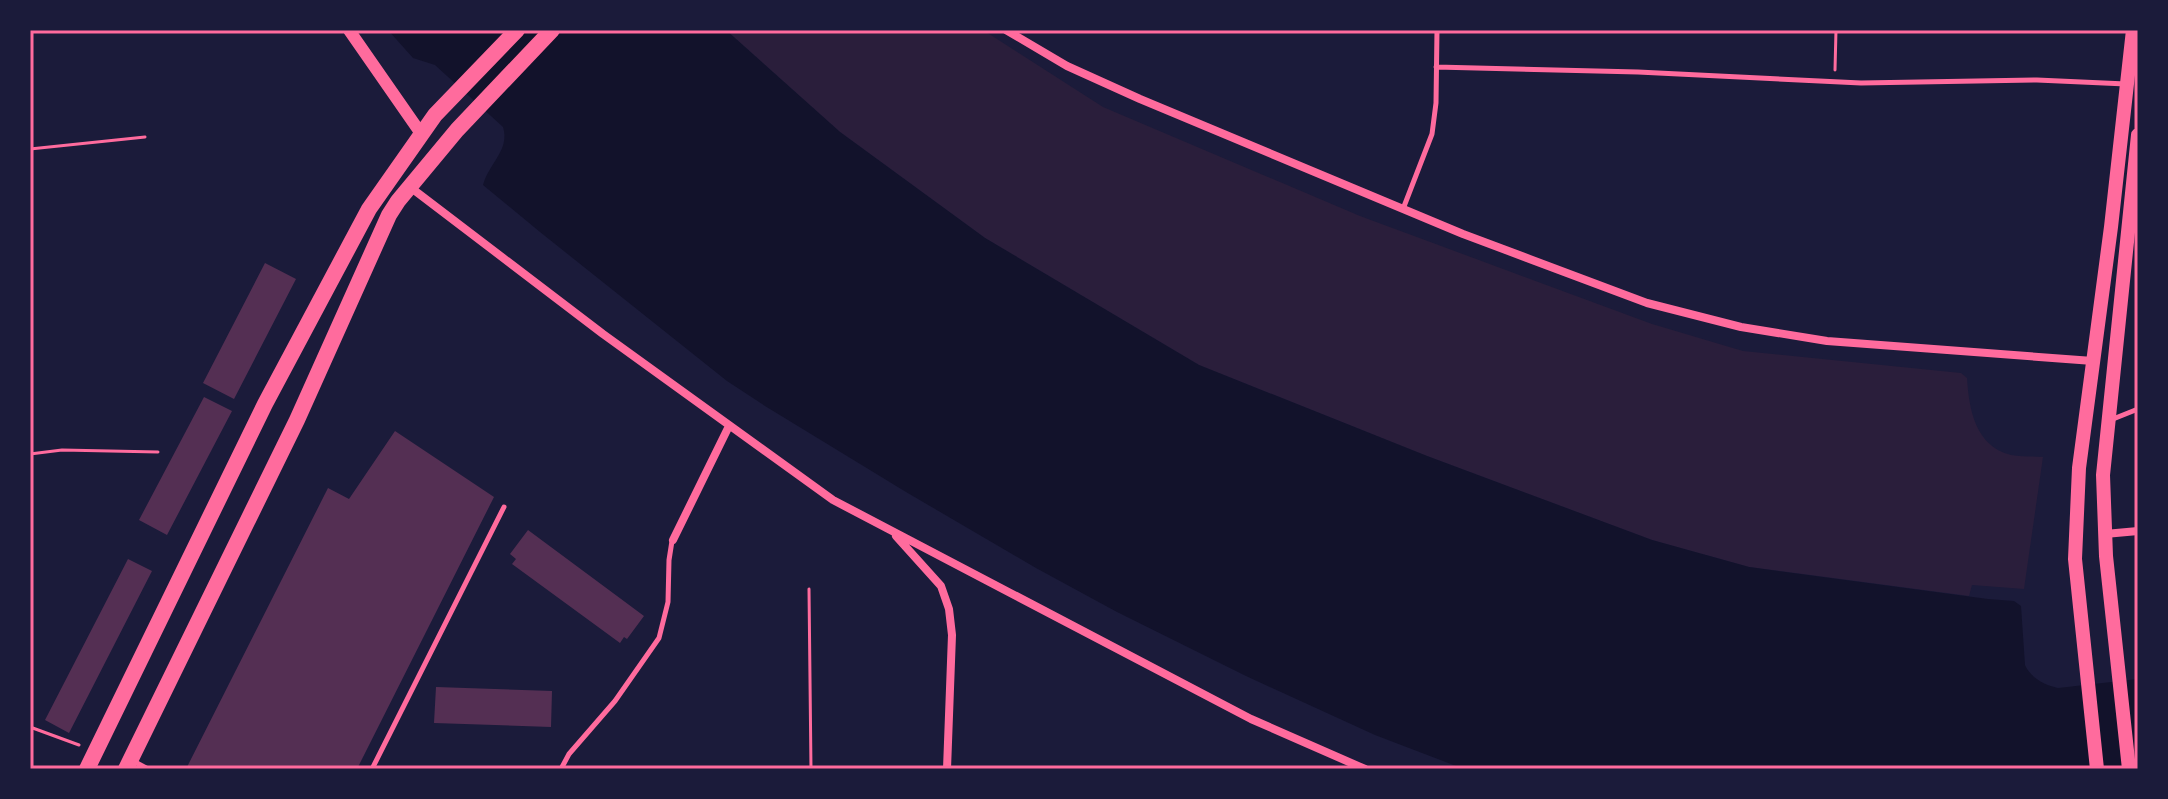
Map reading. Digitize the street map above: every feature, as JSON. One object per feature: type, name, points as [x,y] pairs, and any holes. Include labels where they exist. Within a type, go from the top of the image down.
[{"type":"main road","points":[[87,769],[265,404],[369,209],[435,115],[517,30]]},
{"type":"main road","points":[[128,764],[297,420],[389,215],[457,130],[552,30]]},
{"type":"main road","points":[[2097,769],[2075,559],[2079,468],[2133,30]]},
{"type":"main road","points":[[2129,769],[2105,534],[2103,475],[2138,135]]},
{"type":"street","points":[[349,30],[422,135]]},
{"type":"street","points":[[1006,30],[1067,66],[1116,88],[1504,250],[1647,303],[1741,327],[1827,341],[2093,361]]},
{"type":"street","points":[[410,187],[603,334],[817,490],[1251,719],[1365,769]]},
{"type":"street","points":[[673,540],[729,426]]},
{"type":"street","points":[[890,530],[941,586],[949,609],[952,635],[947,769]]},
{"type":"street","points":[[2105,534],[2138,531]]},
{"type":"lane","points":[[1403,209],[1432,134],[1436,103],[1437,30]]},
{"type":"lane","points":[[1436,67],[1638,72],[1861,83],[2037,80],[2127,84]]},
{"type":"lane","points":[[2108,421],[2138,409]]},
{"type":"lane","points":[[372,769],[504,507]]},
{"type":"lane","points":[[561,769],[569,754],[615,701],[659,638],[668,602],[673,540]]},
{"type":"lane","points":[[128,764],[148,769]]},
{"type":"path","points":[[1834,82],[1836,30]]},
{"type":"path","points":[[30,149],[145,137]]},
{"type":"path","points":[[30,454],[62,450],[158,452]]},
{"type":"path","points":[[809,589],[811,769]]},
{"type":"path","points":[[30,727],[95,751]]},
{"type":"shaded area","points":[[388,30],[726,30],[840,132],[985,238],[1199,365],[1427,456],[1652,540],[1749,567],[2014,601],[2021,606],[2025,665],[2038,680],[2058,688],[2138,679],[2138,769],[1464,769],[1375,735],[1246,676],[1036,568],[727,381],[483,185],[504,143],[503,127],[435,65],[413,58]]},
{"type":"shaded area","points":[[726,30],[983,30],[1103,107],[1360,216],[1652,324],[1743,351],[1961,373],[1967,378],[1976,425],[1989,444],[2011,455],[2043,457],[2024,589],[1972,585],[1969,596],[1749,567],[1652,540],[1427,456],[1199,365],[985,238],[840,132]]},
{"type":"building","points":[[265,263],[296,279],[234,399],[203,383]]},
{"type":"building","points":[[204,397],[232,411],[167,535],[139,520]]},
{"type":"building","points":[[395,431],[494,497],[357,769],[186,769],[328,488],[349,499]]},
{"type":"building","points":[[528,530],[644,616],[627,639],[624,637],[620,643],[512,564],[516,559],[510,554]]},
{"type":"building","points":[[128,559],[152,571],[69,733],[45,720]]},
{"type":"building","points":[[436,687],[552,691],[551,727],[434,723]]}]
